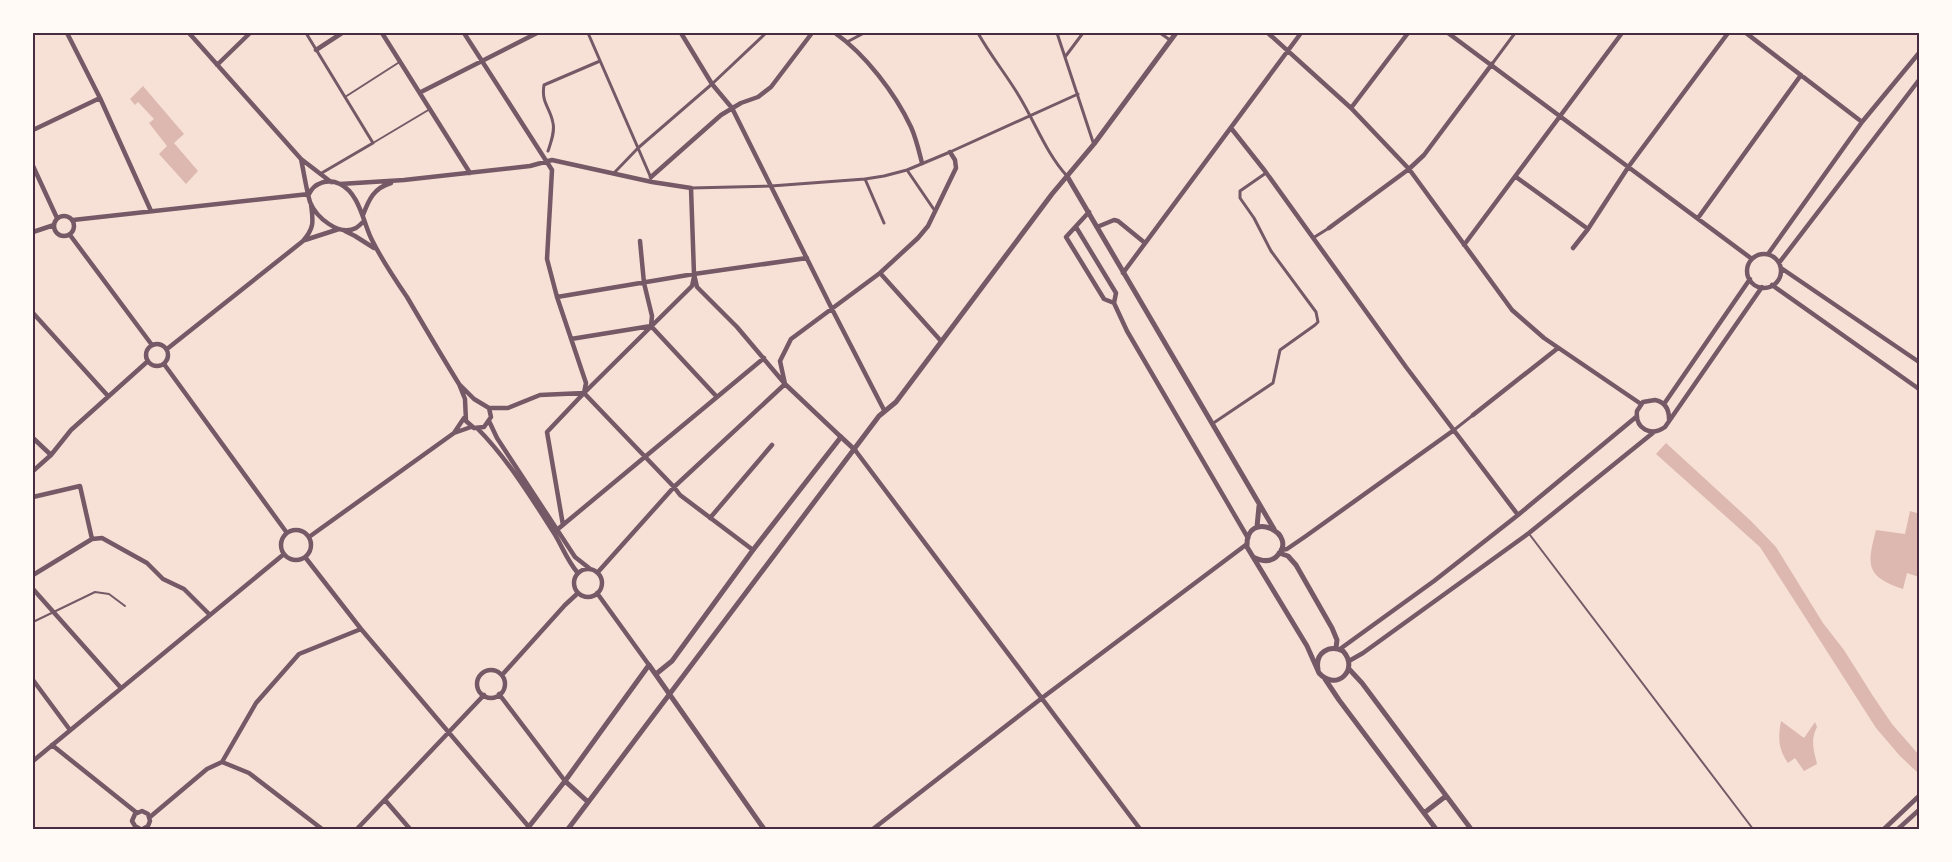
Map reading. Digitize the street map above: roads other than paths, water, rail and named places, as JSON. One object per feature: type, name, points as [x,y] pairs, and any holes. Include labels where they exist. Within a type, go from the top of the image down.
[{"type":"street","points":[[67,33],[100,98],[151,211]]},
{"type":"street","points":[[189,33],[301,159],[331,182],[340,184],[470,173],[530,166],[546,160],[692,188],[771,186],[865,179],[907,170],[1078,94]]},
{"type":"street","points":[[217,65],[250,33]]},
{"type":"street","points":[[306,33],[373,143],[319,174]]},
{"type":"street","points":[[316,50],[342,33]]},
{"type":"street","points":[[382,33],[470,173]]},
{"type":"street","points":[[464,33],[552,170],[547,259],[557,297],[586,383],[584,393]]},
{"type":"street","points":[[421,92],[537,33]]},
{"type":"street","points":[[588,33],[651,180]]},
{"type":"street","points":[[681,33],[712,84],[732,108],[884,410]]},
{"type":"street","points":[[614,173],[638,148],[712,84],[766,33]]},
{"type":"street","points":[[651,180],[721,115],[758,97],[771,87],[812,33]]},
{"type":"street","points":[[835,33],[847,42],[882,81],[901,108],[911,128],[922,163]]},
{"type":"street","points":[[847,42],[864,33]]},
{"type":"street","points":[[978,33],[988,52],[1012,84],[1057,165],[1067,176],[1089,212],[1281,538],[1280,551]]},
{"type":"street","points":[[1057,33],[1094,144]]},
{"type":"street","points":[[1065,57],[1083,33]]},
{"type":"street","points":[[1160,33],[1170,40]]},
{"type":"street","points":[[568,829],[884,410],[896,402],[1176,33]]},
{"type":"street","points":[[1268,33],[1351,108],[1409,169],[1512,310],[1544,338],[1641,404]]},
{"type":"street","points":[[1123,273],[1301,33]]},
{"type":"street","points":[[1351,108],[1408,33]]},
{"type":"street","points":[[1448,33],[1752,259]]},
{"type":"street","points":[[1313,238],[1409,169],[1424,155],[1515,33]]},
{"type":"street","points":[[1464,245],[1622,33]]},
{"type":"street","points":[[1573,248],[1588,230],[1629,166],[1728,33]]},
{"type":"street","points":[[1746,33],[1862,122]]},
{"type":"street","points":[[1768,254],[1862,122],[1919,53]]},
{"type":"street","points":[[548,152],[553,135],[553,123],[542,95],[544,85],[600,61]]},
{"type":"street","points":[[1698,218],[1801,75]]},
{"type":"street","points":[[1919,80],[1780,265],[1780,277],[1772,285],[1762,287],[1755,285],[1750,279],[1748,269],[1752,259],[1758,255],[1768,254],[1776,258],[1780,265],[1919,362]]},
{"type":"street","points":[[33,130],[100,98]]},
{"type":"street","points":[[1231,129],[1266,173],[1518,515]]},
{"type":"street","points":[[784,384],[780,361],[791,339],[880,273],[923,232],[956,168],[955,160],[950,152]]},
{"type":"street","points":[[167,349],[303,241],[310,232],[311,204],[301,159]]},
{"type":"street","points":[[33,166],[57,218],[54,225],[58,234],[70,235]]},
{"type":"street","points":[[907,170],[935,211]]},
{"type":"street","points":[[1212,424],[1273,383],[1280,350],[1315,326],[1317,322],[1316,312],[1271,250],[1260,228],[1240,198],[1240,191],[1266,173]]},
{"type":"street","points":[[1516,177],[1588,230]]},
{"type":"street","points":[[865,179],[884,223]]},
{"type":"street","points":[[309,537],[454,433],[465,418],[465,399],[459,384],[376,250],[363,222],[363,215],[372,194],[379,187],[404,180]]},
{"type":"street","points":[[309,194],[315,185],[331,182]]},
{"type":"street","points":[[340,184],[356,201],[363,215]]},
{"type":"street","points":[[560,527],[547,432],[692,286],[694,274],[692,188]]},
{"type":"street","points":[[57,218],[66,215],[73,220],[309,194]]},
{"type":"street","points":[[311,204],[324,221],[356,236],[376,250]]},
{"type":"street","points":[[1089,212],[1066,237],[1104,299],[1114,303]]},
{"type":"street","points":[[70,235],[74,228],[73,220]]},
{"type":"street","points":[[1097,227],[1114,220],[1118,221],[1145,243]]},
{"type":"street","points":[[303,241],[339,229],[355,228],[363,222]]},
{"type":"street","points":[[33,232],[54,225]]},
{"type":"street","points":[[1076,227],[1116,293],[1114,303],[1127,331],[1247,541],[1248,550],[1307,646],[1317,669],[1436,829]]},
{"type":"street","points":[[70,235],[152,345]]},
{"type":"street","points":[[640,241],[644,284],[652,316],[651,326],[717,397]]},
{"type":"street","points":[[557,297],[807,258]]},
{"type":"street","points":[[880,273],[941,341]]},
{"type":"street","points":[[694,274],[698,287],[764,358],[784,384],[855,450],[1140,829]]},
{"type":"street","points":[[1664,404],[1750,279]]},
{"type":"street","points":[[1772,285],[1919,389]]},
{"type":"street","points":[[1349,661],[1529,532],[1654,432],[1662,429],[1762,287]]},
{"type":"street","points":[[33,313],[108,396]]},
{"type":"street","points":[[571,339],[651,326]]},
{"type":"street","points":[[152,345],[162,345],[167,349],[168,357],[164,364],[157,366],[148,361],[146,353],[152,345]]},
{"type":"street","points":[[1253,557],[1260,561],[1268,561],[1280,551],[1297,543],[1473,416],[1558,348]]},
{"type":"street","points":[[560,527],[764,358]]},
{"type":"street","points":[[33,471],[51,455],[71,430],[148,361]]},
{"type":"street","points":[[164,364],[287,533]]},
{"type":"street","points":[[459,384],[474,399],[489,408],[507,408],[540,395],[584,393],[680,495],[753,550]]},
{"type":"street","points":[[598,572],[674,487],[784,384]]},
{"type":"street","points":[[1317,669],[1317,660],[1322,652],[1338,649],[1434,581],[1636,417],[1641,404],[1652,399],[1664,404],[1669,412],[1669,419]]},
{"type":"street","points":[[466,409],[472,403],[481,402]]},
{"type":"street","points":[[454,433],[484,427],[491,417],[489,408]]},
{"type":"street","points":[[1636,417],[1642,428],[1654,432]]},
{"type":"street","points":[[465,418],[491,442],[556,535],[569,562],[577,572]]},
{"type":"street","points":[[489,421],[497,438],[560,527],[575,557],[598,572],[602,585],[597,593],[585,597],[575,590],[573,580],[577,572],[589,568]]},
{"type":"street","points":[[656,674],[672,661],[753,550],[841,437]]},
{"type":"street","points":[[33,438],[51,455]]},
{"type":"street","points":[[710,518],[772,445]]},
{"type":"street","points":[[33,497],[80,486],[92,539]]},
{"type":"street","points":[[1257,527],[1259,504]]},
{"type":"street","points":[[873,829],[1247,541],[1251,532],[1257,527],[1264,526],[1274,529]]},
{"type":"street","points":[[299,531],[309,537],[310,549],[305,557],[294,560],[284,554],[281,543],[287,533],[299,531]]},
{"type":"street","points":[[33,575],[92,539],[102,538],[147,563],[163,579],[184,589],[210,615]]},
{"type":"street","points":[[1280,551],[1288,556],[1306,583],[1332,628],[1338,649]]},
{"type":"street","points":[[33,761],[284,554]]},
{"type":"street","points":[[305,557],[361,629],[450,732],[528,828],[649,665]]},
{"type":"street","points":[[33,589],[121,688]]},
{"type":"street","points":[[502,675],[578,593]]},
{"type":"street","points":[[597,593],[764,829]]},
{"type":"street","points":[[150,817],[207,768],[222,762],[256,703],[299,654],[361,629]]},
{"type":"street","points":[[1324,678],[1331,681],[1339,680],[1349,669],[1346,654],[1338,649]]},
{"type":"street","points":[[1349,669],[1362,682],[1471,829]]},
{"type":"street","points":[[493,670],[502,675],[505,683],[499,694],[491,697],[484,695],[478,689],[477,684],[482,674],[493,670]]},
{"type":"street","points":[[33,680],[70,730]]},
{"type":"street","points":[[499,694],[565,781],[588,802]]},
{"type":"street","points":[[357,829],[484,695]]},
{"type":"street","points":[[52,745],[137,813],[145,812],[150,817],[150,824],[141,829],[135,826],[132,821],[137,813]]},
{"type":"street","points":[[222,762],[249,773],[322,829]]},
{"type":"street","points":[[1424,813],[1446,796]]},
{"type":"street","points":[[1884,829],[1919,796]]},
{"type":"street","points":[[385,800],[410,829]]},
{"type":"street","points":[[1898,829],[1919,810]]},
{"type":"lane","points":[[345,97],[401,61]]},
{"type":"lane","points":[[373,143],[431,109]]},
{"type":"lane","points":[[1529,532],[1753,829]]},
{"type":"lane","points":[[33,622],[95,592],[109,594],[125,606]]}]
